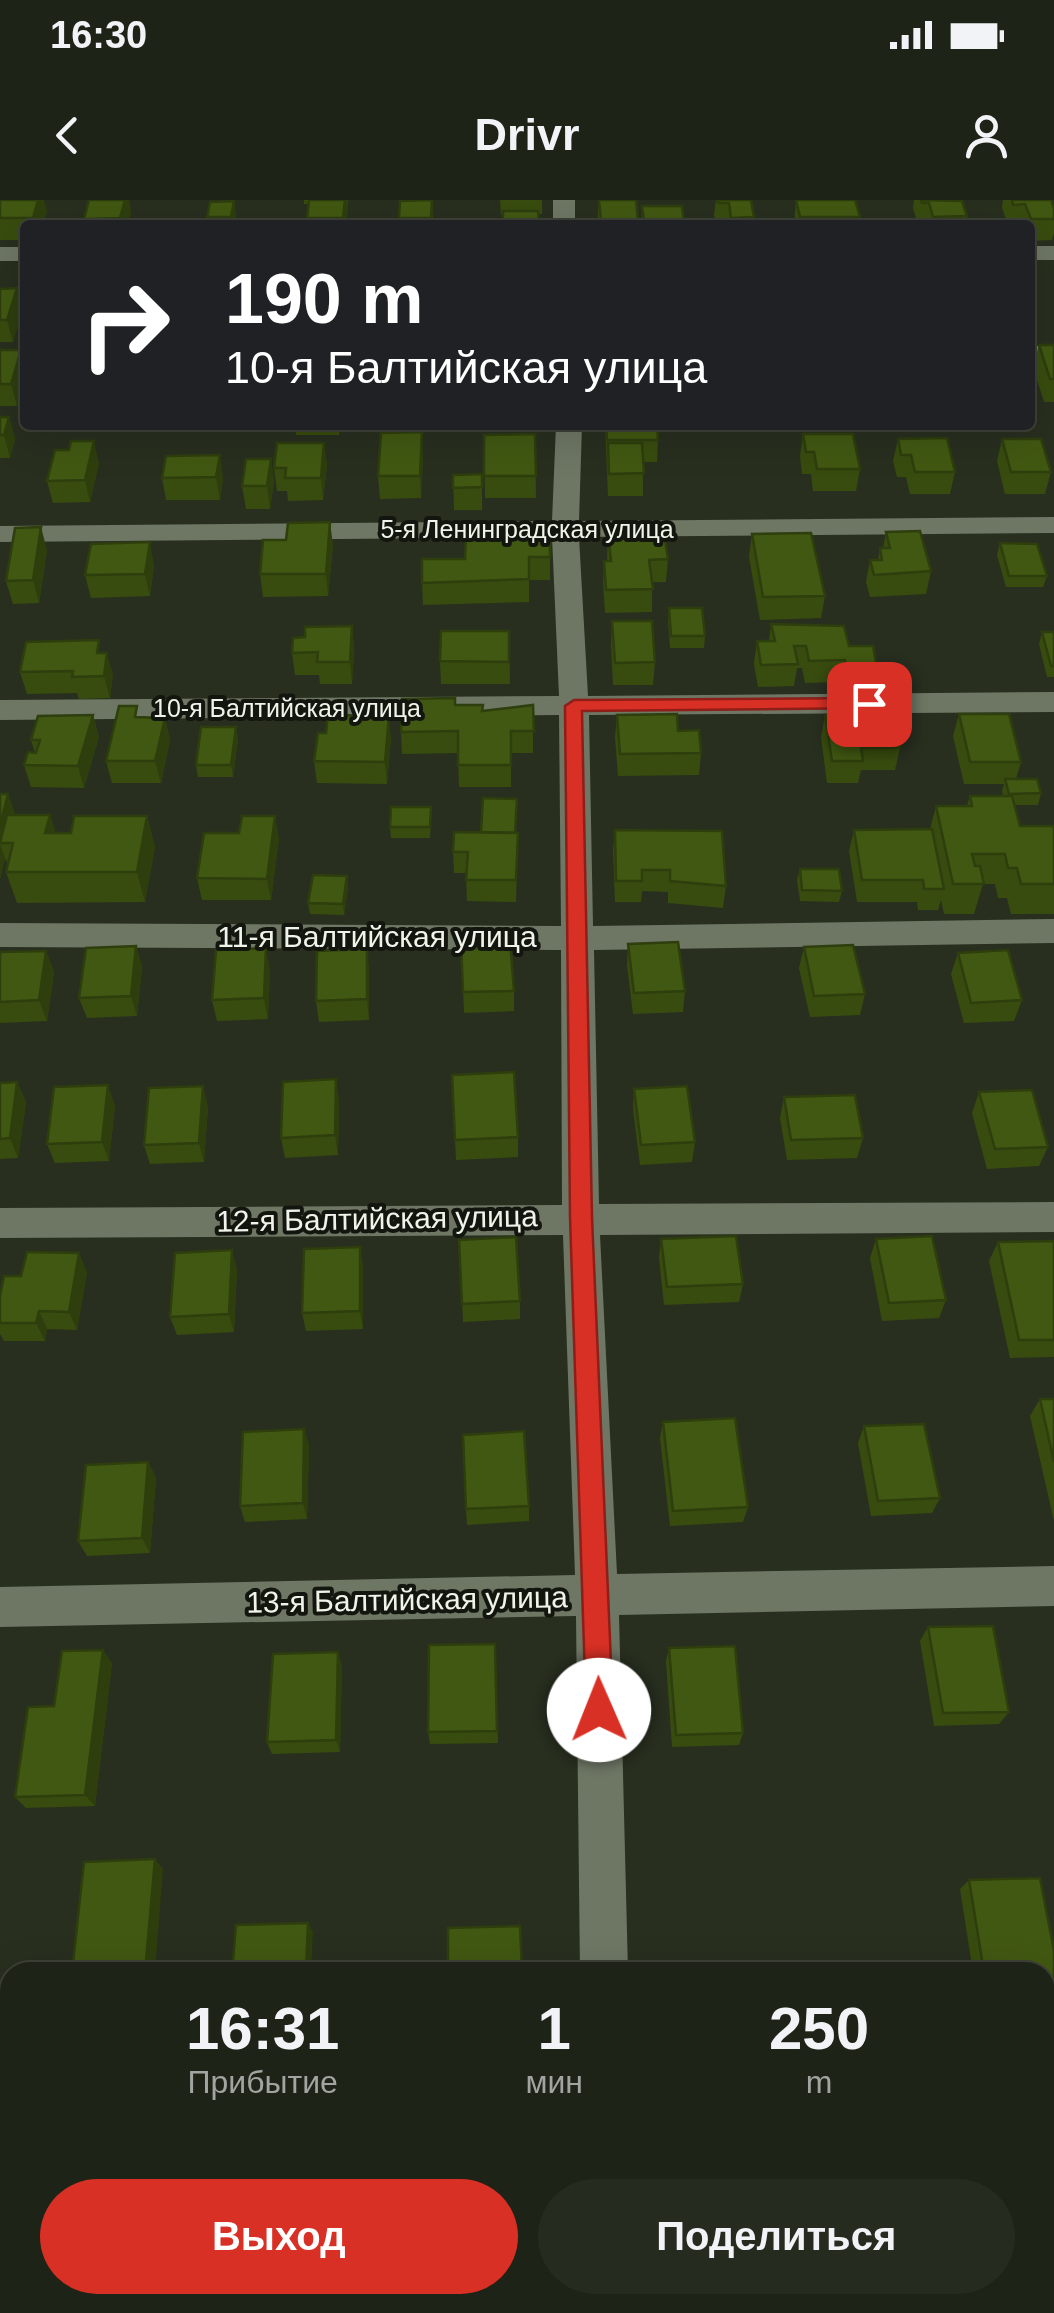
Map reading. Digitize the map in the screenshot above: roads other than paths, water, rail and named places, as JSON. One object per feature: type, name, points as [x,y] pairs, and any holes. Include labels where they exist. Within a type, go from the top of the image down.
[{"type":"street","points":[[569,430],[565,529],[574,706],[581,1217],[597,1597],[604,1962]]},
{"type":"street","name":"5-я Ленинградская улица","points":[[0,534],[1054,525]]},
{"type":"street","name":"10-я Балтийская улица","points":[[0,710],[1054,702]]},
{"type":"street","name":"11-я Балтийская улица","points":[[0,935],[575,938],[1054,931]]},
{"type":"street","name":"12-я Балтийская улица","points":[[0,1223],[1054,1217]]},
{"type":"street","name":"13-я Балтийская улица","points":[[0,1607],[1054,1586]]}]
